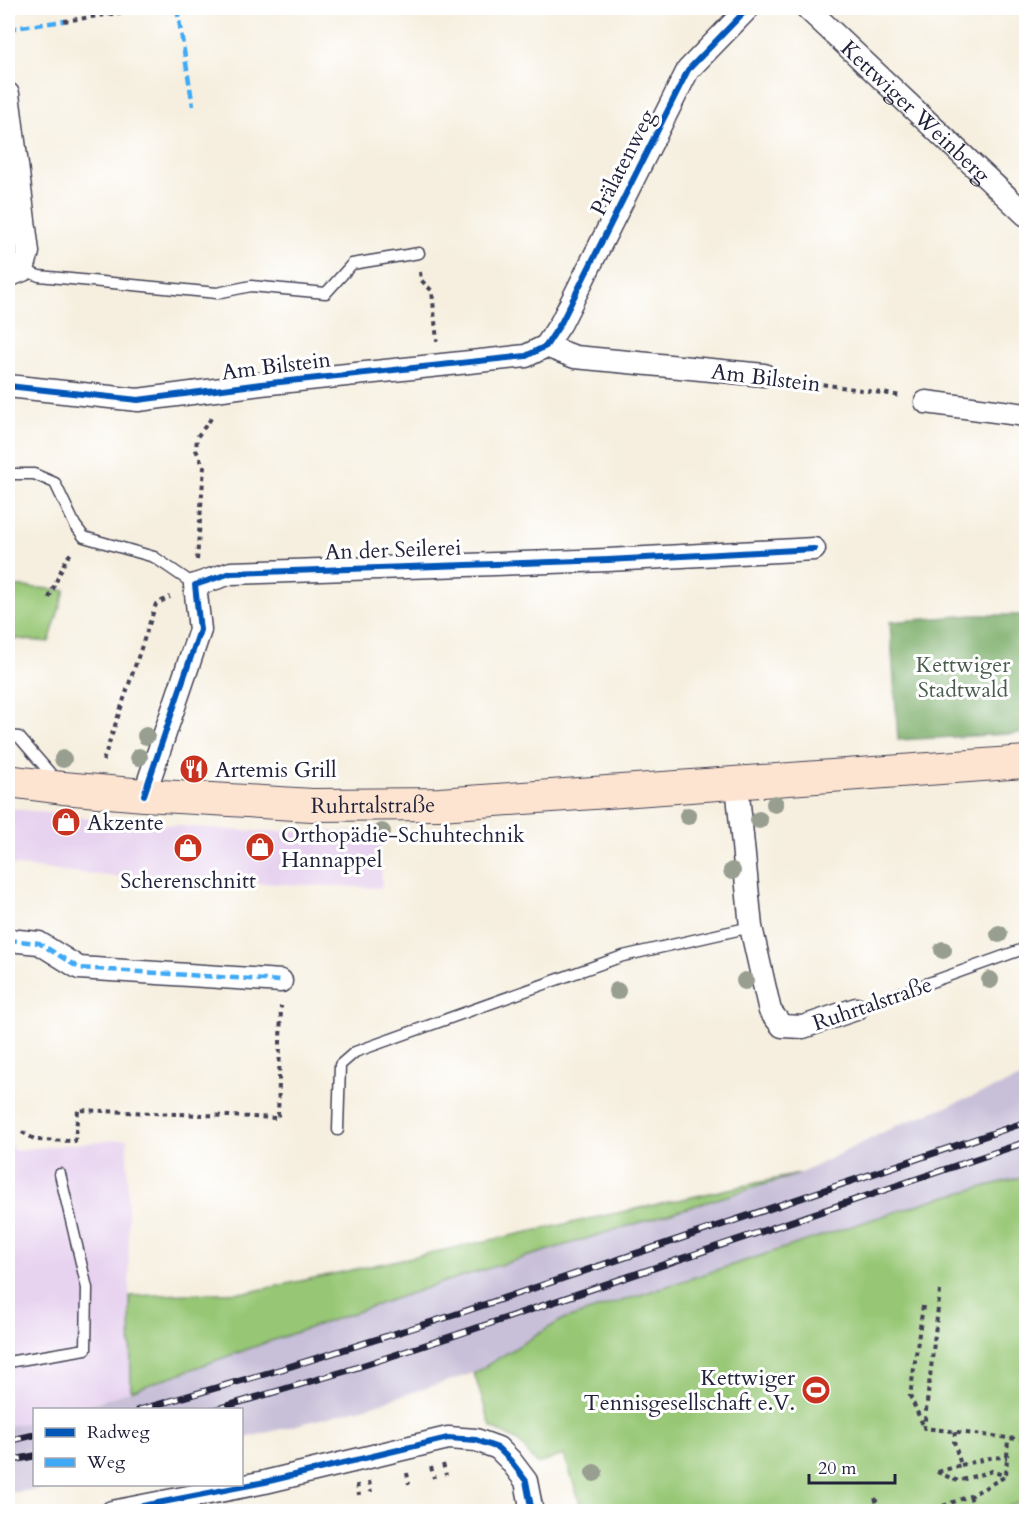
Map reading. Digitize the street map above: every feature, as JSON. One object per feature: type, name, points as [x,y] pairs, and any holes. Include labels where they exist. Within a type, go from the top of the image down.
[{"type":"main road","name":"Ruhrtalstraße","points":[[8,781],[144,795],[312,805],[440,804],[1026,762]]},
{"type":"street","name":"Prälatenweg","points":[[546,346],[561,323],[688,70],[748,8]]},
{"type":"street","name":"Kettwiger Weinberg","points":[[807,8],[1026,215]]},
{"type":"street","points":[[8,94],[28,252],[15,273]]},
{"type":"street","name":"Am Bilstein","points":[[8,386],[138,400],[261,384],[526,356],[546,346],[575,357],[764,375]]},
{"type":"street","points":[[926,402],[1026,415]]},
{"type":"street","name":"An der Seilerei","points":[[195,585],[231,573],[608,560],[814,549]]},
{"type":"street","points":[[144,795],[200,630],[195,585]]},
{"type":"street","name":"Ruhrtalstraße","points":[[738,784],[750,927],[770,1011],[782,1026],[803,1027],[856,1009]]},
{"type":"street","points":[[8,940],[39,943],[79,968],[281,981]]},
{"type":"street","points":[[112,1512],[265,1482],[448,1438],[476,1440],[498,1448],[526,1481],[532,1512]]},
{"type":"lane","points":[[15,273],[217,293],[251,286],[326,293],[352,264],[419,253]]},
{"type":"lane","points":[[8,474],[34,474],[55,483],[75,525],[84,537],[154,557],[195,585]]},
{"type":"lane","points":[[8,736],[19,737],[63,788]]},
{"type":"lane","points":[[338,1130],[340,1065],[355,1052],[623,956],[750,927]]},
{"type":"lane","name":"Ruhrtalstraße","points":[[856,1009],[1026,948]]},
{"type":"lane","points":[[8,1362],[86,1349],[87,1288],[60,1174]]},
{"type":"path","points":[[64,21],[140,10]]},
{"type":"path","points":[[419,253],[421,280],[432,291],[439,365]]},
{"type":"path","points":[[94,790],[156,604],[195,585],[204,467],[196,450],[197,437],[213,416]]},
{"type":"path","points":[[49,598],[66,559],[84,537]]},
{"type":"path","points":[[22,1132],[36,1140],[75,1142],[78,1110],[278,1118],[281,981]]},
{"type":"path","points":[[924,1428],[940,1291]]},
{"type":"path","points":[[923,1306],[910,1396],[924,1428]]},
{"type":"path","points":[[924,1428],[1026,1440]]},
{"type":"path","points":[[955,1432],[954,1442],[961,1465]]},
{"type":"path","points":[[1006,1476],[1008,1438]]},
{"type":"path","points":[[1006,1458],[994,1457],[937,1472],[958,1481],[992,1471],[1006,1476]]},
{"type":"path","points":[[926,1512],[970,1496],[1006,1476]]},
{"type":"path","points":[[970,1496],[976,1512]]},
{"type":"path","points":[[875,1498],[880,1512]]},
{"type":"shaded area","points":[[8,808],[94,819],[245,831],[382,832],[380,840],[382,888],[127,878],[8,865]]},
{"type":"shaded area","points":[[1026,1076],[1026,1176],[932,1200],[560,1321],[474,1373],[363,1408],[243,1439],[243,1408],[78,1408],[447,1281],[799,1174],[898,1125]]},
{"type":"shaded area","points":[[8,1133],[13,1150],[127,1139],[131,1391],[75,1408],[33,1408],[33,1421],[8,1426]]},
{"type":"shaded area","points":[[33,1421],[33,1486],[67,1486],[8,1493],[8,1426]]},
{"type":"green space","points":[[8,586],[65,590],[49,642],[8,638]]},
{"type":"green space","name":"Kettwiger Stadtwald","points":[[973,615],[1026,615],[1026,733],[898,740],[890,622]]},
{"type":"green space","points":[[799,1174],[447,1281],[131,1391],[130,1296],[249,1292]]},
{"type":"green space","name":"Kettwiger Tennisgesellschaft e.V.","points":[[1026,1176],[1026,1500],[996,1511],[583,1511],[564,1455],[537,1464],[518,1441],[491,1427],[474,1373],[560,1321],[932,1200]]},
{"type":"railway","points":[[146,1408],[282,1369],[451,1316],[1026,1122]]},
{"type":"railway","points":[[220,1408],[346,1371],[456,1335],[1026,1142]]},
{"type":"railway","points":[[8,1441],[33,1435]]},
{"type":"railway","points":[[8,1461],[33,1456]]},
{"type":"marked path","points":[[140,10],[159,8]]},
{"type":"marked path","points":[[177,8],[193,106]]},
{"type":"marked path","points":[[8,29],[64,21]]},
{"type":"marked path","points":[[8,940],[39,943],[79,968],[281,981]]},
{"type":"cycle path","points":[[8,386],[138,400],[261,384],[526,356],[546,346],[561,323],[688,70],[748,8]]},
{"type":"cycle path","points":[[144,795],[200,630],[195,585],[231,573],[608,560],[814,549]]},
{"type":"cycle path","points":[[112,1512],[265,1482],[448,1438],[476,1440],[498,1448],[526,1481],[532,1512]]},
{"type":"place","name":"Artemis Grill","points":[[194,769]]},
{"type":"place","name":"Akzente","points":[[66,822]]},
{"type":"place","name":"Orthopädie-Schuhtechnik Hannappel","points":[[260,847]]},
{"type":"place","name":"Scherenschnitt","points":[[188,848]]},
{"type":"place","name":"Kettwiger Tennisgesellschaft e.V.","points":[[816,1390]]}]
